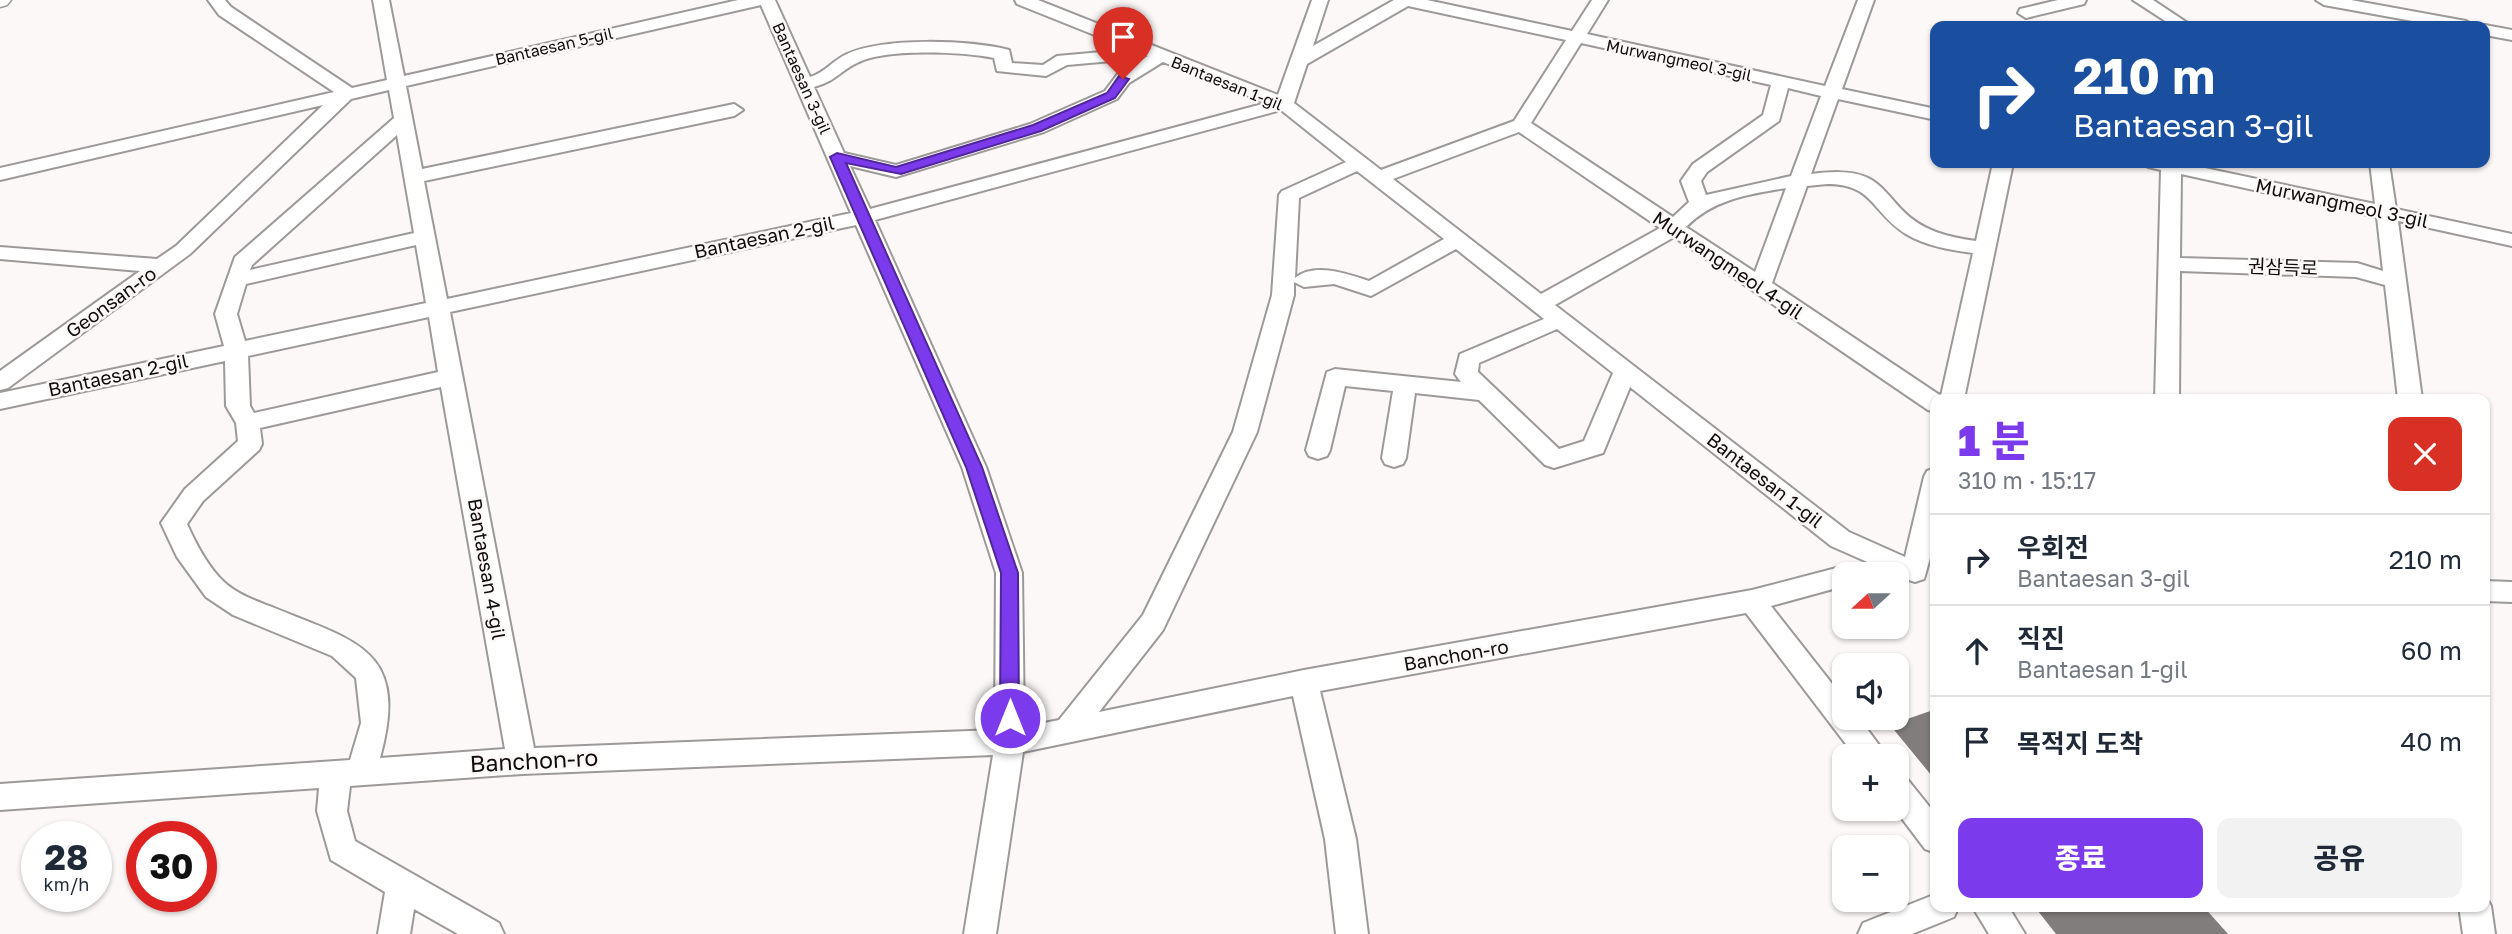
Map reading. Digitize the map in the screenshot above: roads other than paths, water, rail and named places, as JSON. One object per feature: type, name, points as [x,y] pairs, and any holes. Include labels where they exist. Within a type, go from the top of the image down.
[{"type":"street","name":"Bantaesan 4-gil","points":[[381,0],[522,761]]},
{"type":"street","name":"Bantaesan 5-gil","points":[[0,174],[760,0]]},
{"type":"street","name":"Bantaesan 3-gil","points":[[767,0],[974,467],[1009,573],[1010,742],[980,934]]},
{"type":"street","name":"Bantaesan 1-gil","points":[[1023,0],[1284,104],[1840,539],[1925,572]]},
{"type":"street","points":[[1284,104],[1320,0]]},
{"type":"street","name":"Murwangmeol 3-gil","points":[[1298,62],[1406,0],[1930,114]]},
{"type":"street","points":[[1760,286],[1866,0]]},
{"type":"street","points":[[2026,16],[2078,0]]},
{"type":"street","points":[[2141,0],[2173,21]]},
{"type":"street","points":[[2176,0],[2178,21]]},
{"type":"street","points":[[2324,0],[2359,3],[2443,21]]},
{"type":"street","name":"Murwangmeol 3-gil","points":[[1521,125],[1599,2]]},
{"type":"street","points":[[2359,3],[2361,21]]},
{"type":"street","points":[[162,266],[183,250],[347,93],[221,5]]},
{"type":"street","points":[[2490,31],[2512,35]]},
{"type":"street","points":[[804,84],[825,78],[852,58],[902,48],[971,48],[1003,54],[1003,67],[1046,71],[1063,61],[1106,57],[1130,43]]},
{"type":"street","name":"Bantaesan 1-gil","points":[[1037,128],[1111,95],[1123,79],[1161,56]]},
{"type":"street","points":[[1700,204],[1691,181],[1700,168],[1772,117],[1781,82]]},
{"type":"street","name":"Bantaesan 2-gil","points":[[0,401],[863,217],[1284,104]]},
{"type":"street","points":[[413,177],[734,110]]},
{"type":"street","points":[[403,120],[240,270],[226,314],[236,350],[238,406],[248,422],[250,444],[194,495],[174,523],[186,550],[215,590],[243,607],[342,648],[370,673],[375,723],[348,773],[332,811],[342,850],[488,934]]},
{"type":"street","points":[[1378,178],[1521,125]]},
{"type":"street","name":"Murwangmeol 4-gil","points":[[1521,125],[1930,400]]},
{"type":"street","name":"Bantaesan 3-gil","points":[[837,157],[896,171],[1037,128]]},
{"type":"street","points":[[1067,731],[1153,622],[1245,432],[1283,295],[1289,195],[1359,163]]},
{"type":"street","points":[[1953,394],[2002,168]]},
{"type":"street","name":"Murwangmeol 3-gil","points":[[2166,168],[2169,264],[2167,394]]},
{"type":"street","name":"Murwangmeol 3-gil","points":[[2184,168],[2512,240]]},
{"type":"street","points":[[2381,168],[2409,394]]},
{"type":"street","points":[[1540,304],[1672,229],[1700,204],[1742,191],[1845,176],[1871,189],[1905,224],[1928,238],[1948,244],[1984,248]]},
{"type":"street","points":[[240,270],[424,237]]},
{"type":"street","points":[[1304,280],[1335,277],[1371,289],[1458,240]]},
{"type":"street","name":"Geonsan-ro","points":[[0,253],[162,266]]},
{"type":"street","name":"권삼득로","points":[[2169,264],[2357,270],[2395,281]]},
{"type":"street","name":"Geonsan-ro","points":[[0,382],[162,266]]},
{"type":"street","points":[[1560,320],[1468,359],[1466,374],[1554,459],[1594,447],[1625,371]]},
{"type":"street","points":[[248,422],[451,377]]},
{"type":"street","points":[[1318,450],[1335,377],[1486,393]]},
{"type":"street","points":[[1394,458],[1405,384]]},
{"type":"street","points":[[1925,572],[1930,529]]},
{"type":"street","name":"Banchon-ro","points":[[0,797],[522,761],[1010,742],[1304,682],[1752,601],[1832,579]]},
{"type":"street","points":[[2490,591],[2512,592]]},
{"type":"street","points":[[1752,601],[1863,744]]},
{"type":"street","points":[[1304,682],[1332,797],[1351,903],[1352,934]]},
{"type":"street","points":[[1909,804],[1930,831]]},
{"type":"street","points":[[394,934],[402,885]]},
{"type":"street","points":[[1874,934],[1930,911]]},
{"type":"street","points":[[1992,912],[2009,934]]},
{"type":"street","points":[[2476,912],[2479,934]]}]
